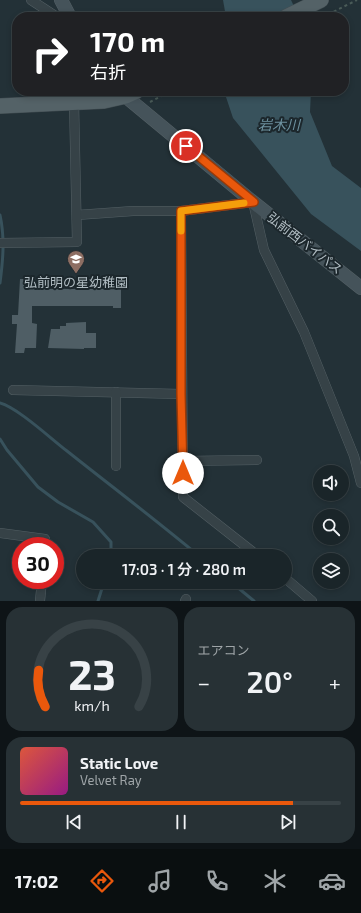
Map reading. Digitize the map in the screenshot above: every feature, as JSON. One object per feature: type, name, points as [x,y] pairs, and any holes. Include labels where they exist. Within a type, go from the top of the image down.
[{"type":"main road","points":[[296,12],[321,0]]},
{"type":"main road","points":[[0,106],[104,102],[120,96]]},
{"type":"street","points":[[31,0],[49,12]]},
{"type":"street","points":[[61,0],[67,12]]},
{"type":"street","name":"弘前西バイパス","points":[[131,96],[254,202],[361,288]]},
{"type":"street","points":[[4,243],[77,242],[74,102]]},
{"type":"street","points":[[77,215],[133,211],[181,211],[254,202],[264,250],[304,332],[354,456],[361,483]]},
{"type":"street","points":[[181,211],[182,497],[249,549]]},
{"type":"street","points":[[13,390],[181,394]]},
{"type":"street","points":[[116,392],[116,466]]},
{"type":"street","points":[[183,461],[257,460]]},
{"type":"street","points":[[0,533],[30,537]]},
{"type":"street","points":[[292,584],[312,601]]},
{"type":"street","points":[[40,601],[41,589]]},
{"type":"path","points":[[333,12],[357,0]]},
{"type":"path","points":[[154,100],[162,96]]},
{"type":"water","points":[[223,0],[291,0],[297,12],[225,12]]},
{"type":"water","name":"岩木川","points":[[226,96],[311,96],[310,112],[332,166],[361,188],[361,251],[311,214],[233,118]]},
{"type":"building","points":[[20,279],[33,279],[33,289],[79,289],[80,286],[88,286],[88,289],[121,289],[121,308],[113,308],[113,306],[32,306],[32,323],[37,324],[36,348],[25,348],[24,353],[15,353],[17,324],[12,324],[12,315],[18,315]]},
{"type":"building","points":[[86,322],[86,333],[96,333],[96,348],[48,348],[51,329],[60,329],[60,326],[66,326],[66,323]]},
{"type":"waterway","points":[[0,215],[3,232],[0,283]]},
{"type":"waterway","points":[[0,403],[16,411],[34,424],[190,549]]},
{"type":"waterway","points":[[0,439],[7,450],[38,487],[58,502],[93,522],[111,542],[111,549]]},
{"type":"waterway","points":[[98,601],[102,589]]},
{"type":"waterway","points":[[239,589],[254,601]]},
{"type":"slow traffic","points":[[181,231],[181,211],[244,203]]},
{"type":"place","name":"弘前明の星幼稚園","points":[[76,274]]},
{"type":"route","points":[[183,473],[181,394],[181,211],[254,202],[186,146]]}]
